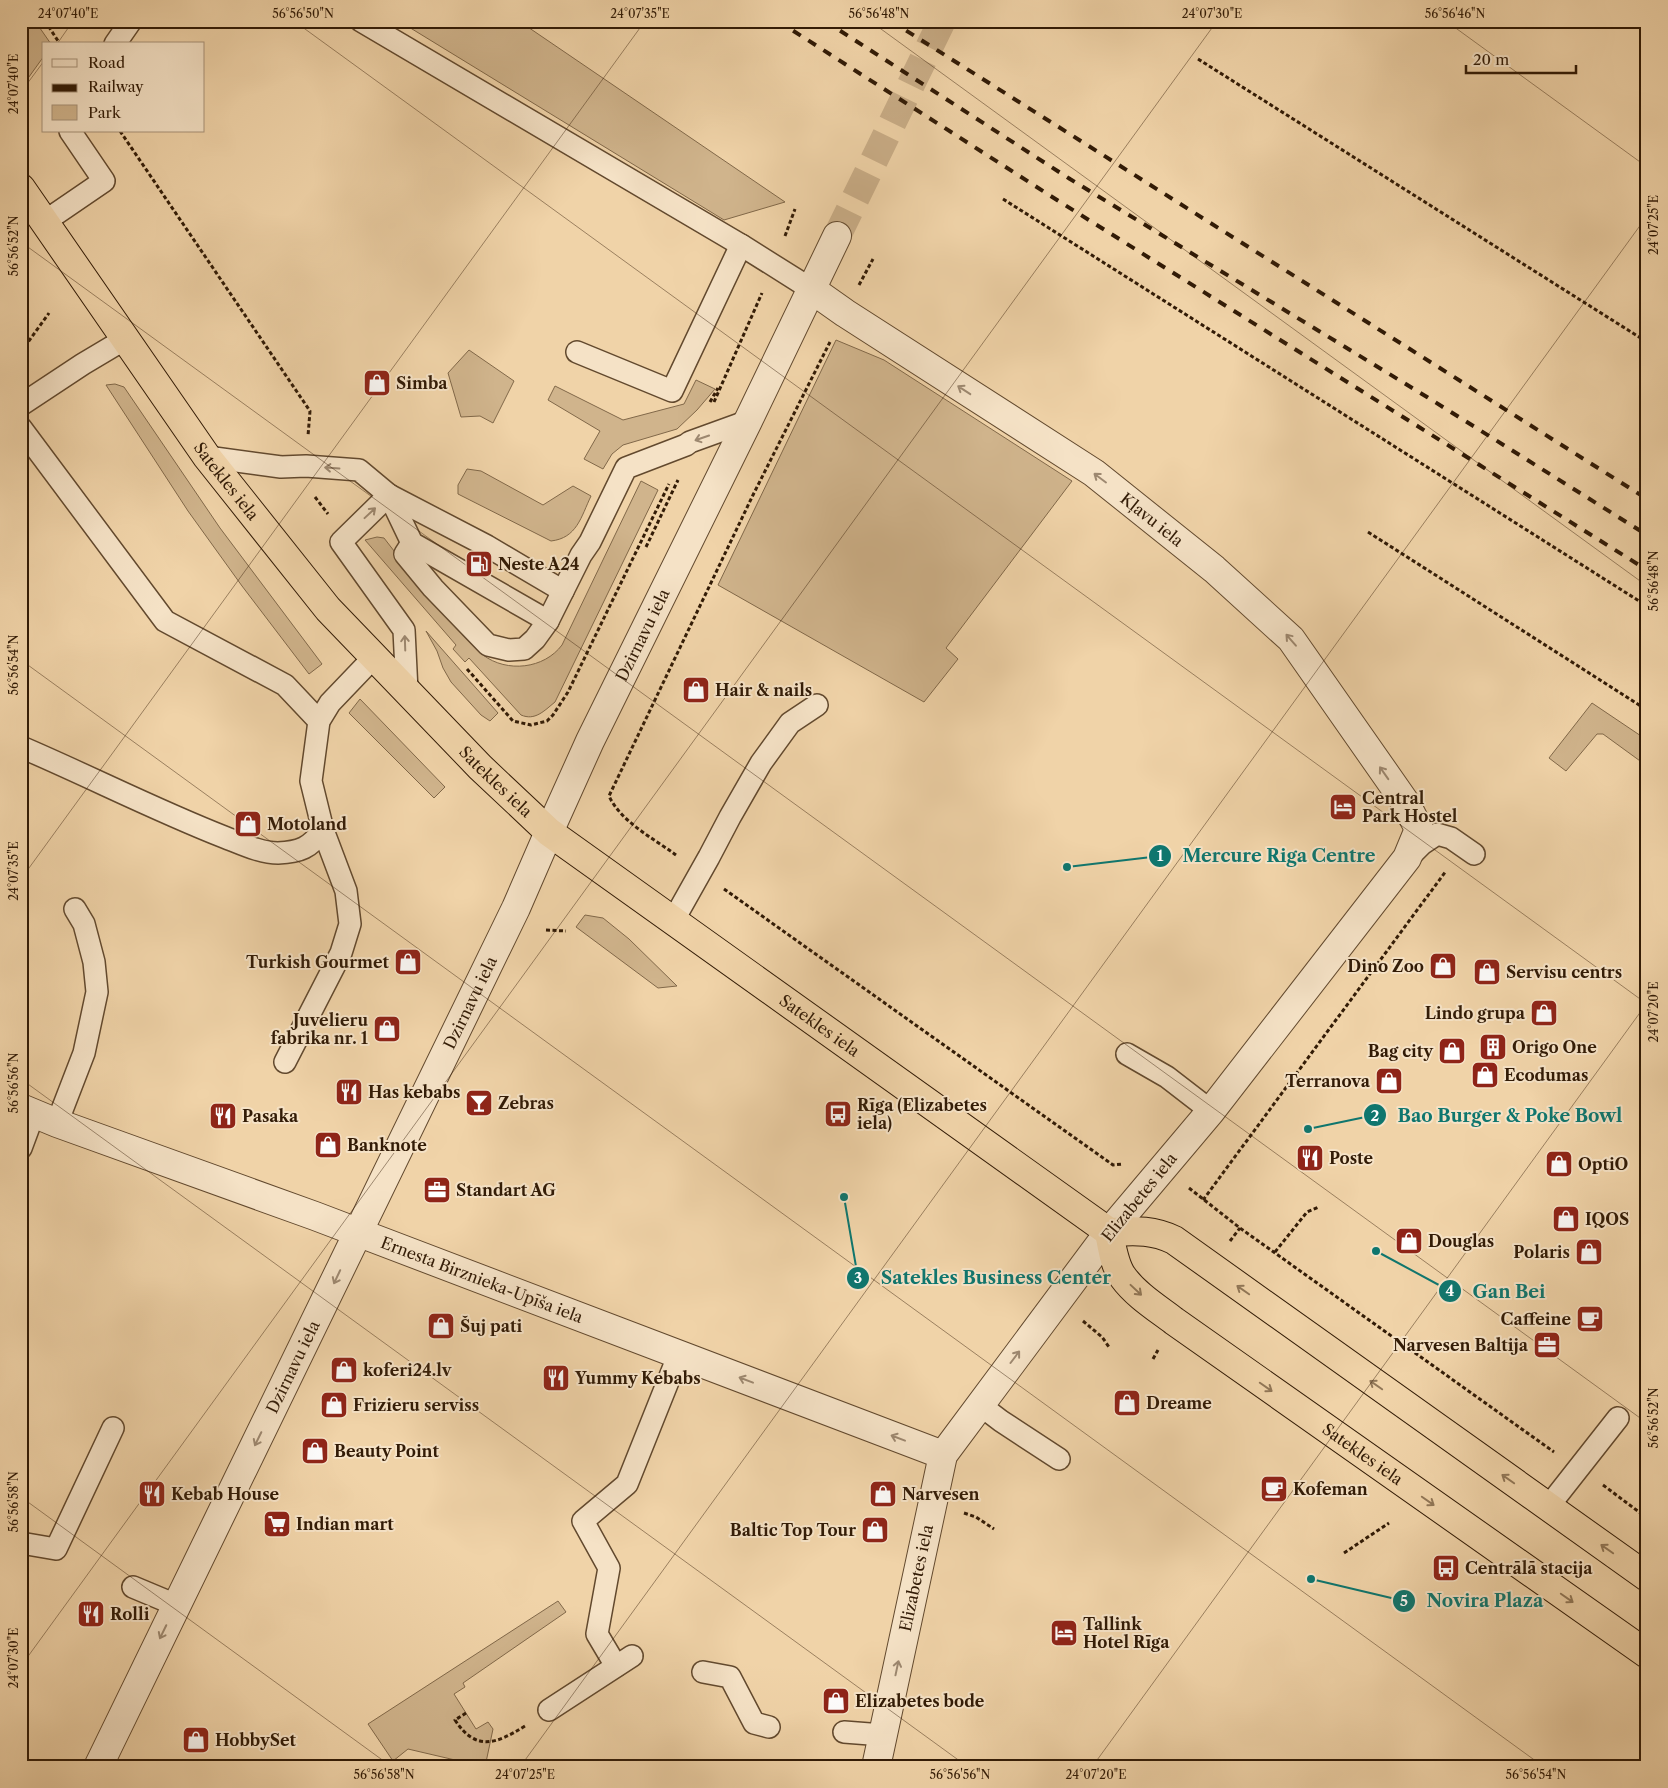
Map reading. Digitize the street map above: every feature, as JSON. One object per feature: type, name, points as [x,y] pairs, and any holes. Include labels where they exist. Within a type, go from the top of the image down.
[{"type":"highway","name":"Satekles iela","points":[[21,188],[207,457],[328,609],[480,767],[549,832],[1109,1232],[1113,1254],[1120,1272],[1136,1291],[1174,1321],[1647,1654]]},
{"type":"highway","points":[[1109,1232],[1160,1233],[1174,1240],[1647,1577]]},
{"type":"street","name":"Dzirnavu iela","points":[[98,1767],[333,1286],[356,1233],[516,908],[590,741],[837,236]]},
{"type":"street","name":"Kļavu iela","points":[[811,289],[1094,474],[1214,569],[1291,639],[1405,802],[1419,829]]},
{"type":"street","name":"Elizabetes iela","points":[[876,1767],[943,1455],[1109,1232],[1211,1111],[1407,858],[1419,829]]},
{"type":"street","name":"Ernesta Birznieka-Upīša iela","points":[[38,1115],[943,1455]]},
{"type":"lane","points":[[116,42],[130,21]]},
{"type":"lane","points":[[361,21],[741,245],[811,289]]},
{"type":"lane","points":[[44,222],[104,181],[71,132]]},
{"type":"lane","points":[[577,352],[672,391],[741,245]]},
{"type":"lane","points":[[21,405],[124,339]]},
{"type":"lane","points":[[412,543],[405,554],[433,588],[488,645],[509,650],[524,649],[535,639],[548,621],[626,468],[748,421]]},
{"type":"lane","points":[[21,428],[165,621],[285,685],[319,721]]},
{"type":"lane","points":[[207,457],[281,467],[306,466],[359,470],[389,495],[486,546],[563,591]]},
{"type":"lane","points":[[389,495],[347,534],[341,542],[404,630],[406,691]]},
{"type":"lane","points":[[389,495],[412,543],[548,621]]},
{"type":"lane","points":[[285,1062],[341,953],[350,924],[346,891],[323,830],[311,781],[319,721],[330,703],[374,657]]},
{"type":"lane","points":[[673,921],[761,763],[790,723],[817,705]]},
{"type":"lane","points":[[21,748],[77,771],[203,829],[251,847],[276,853],[304,849],[315,842],[323,830]]},
{"type":"lane","points":[[1407,858],[1422,844],[1437,834],[1451,838],[1469,851]]},
{"type":"lane","points":[[21,1148],[38,1115],[84,1053],[97,992],[94,962],[84,924],[75,909]]},
{"type":"lane","points":[[1127,1054],[1167,1077],[1211,1111]]},
{"type":"lane","points":[[549,1710],[624,1661],[597,1634],[609,1568],[583,1521],[627,1484],[678,1354]]},
{"type":"lane","points":[[980,1405],[1059,1459]]},
{"type":"lane","points":[[1548,1508],[1618,1418]]},
{"type":"lane","points":[[21,1542],[56,1549],[113,1428]]},
{"type":"lane","points":[[133,1586],[176,1605]]},
{"type":"lane","points":[[703,1672],[730,1677],[754,1723],[769,1727]]},
{"type":"lane","points":[[844,1732],[883,1735]]},
{"type":"path","points":[[45,21],[59,42]]},
{"type":"path","points":[[1198,59],[1647,342]]},
{"type":"path","points":[[121,132],[310,411],[306,484],[333,522],[347,534]]},
{"type":"path","points":[[1003,199],[1647,606]]},
{"type":"path","points":[[873,259],[745,512],[609,796],[614,808],[630,822],[700,872],[1113,1165],[1126,1164]]},
{"type":"path","points":[[21,352],[49,313]]},
{"type":"path","points":[[462,663],[513,721],[531,725],[546,721],[553,716],[568,692],[706,409],[724,379]]},
{"type":"path","points":[[1368,532],[1647,710]]},
{"type":"path","points":[[1203,1200],[1469,851]]},
{"type":"path","points":[[546,930],[566,931]]},
{"type":"path","points":[[1186,1186],[1240,1228],[1647,1518]]},
{"type":"path","points":[[1275,1252],[1307,1212],[1319,1207]]},
{"type":"path","points":[[1228,1244],[1240,1228]]},
{"type":"path","points":[[1102,1337],[1109,1347]]},
{"type":"path","points":[[1153,1359],[1158,1349]]},
{"type":"path","points":[[976,1517],[994,1529]]},
{"type":"path","points":[[1344,1553],[1389,1523]]},
{"type":"path","points":[[466,1713],[455,1720],[462,1732],[475,1740],[490,1743],[511,1735],[549,1710]]},
{"type":"green space","points":[[21,21],[35,21],[50,42],[42,42],[42,59],[21,88]]},
{"type":"green space","points":[[399,21],[519,21],[785,202],[724,220]]},
{"type":"green space","points":[[836,340],[884,360],[1072,481],[946,648],[958,659],[924,702],[718,585]]},
{"type":"green space","points":[[469,350],[514,381],[493,423],[480,416],[461,417],[448,373]]},
{"type":"green space","points":[[696,380],[715,389],[697,410],[677,429],[623,445],[612,454],[603,469],[584,459],[600,431],[548,400],[555,386],[623,420],[684,404]]},
{"type":"green space","points":[[115,384],[124,387],[220,528],[322,664],[309,674],[188,511],[106,385]]},
{"type":"green space","points":[[467,469],[481,471],[543,505],[573,486],[591,496],[581,519],[572,531],[567,536],[551,541],[458,494],[458,485]]},
{"type":"green space","points":[[641,481],[658,490],[555,702],[543,712],[531,717],[521,715],[469,658],[465,662],[453,649],[456,645],[365,540],[377,537],[384,538],[441,610],[483,655],[503,664],[525,666],[545,659],[562,645]]},
{"type":"green space","points":[[426,631],[498,713],[490,721],[481,715],[451,682]]},
{"type":"green space","points":[[360,699],[445,787],[434,798],[349,713]]},
{"type":"green space","points":[[1592,703],[1647,740],[1647,766],[1603,734],[1597,734],[1566,771],[1549,758]]},
{"type":"green space","points":[[585,915],[603,918],[629,939],[677,986],[658,988],[576,927]]},
{"type":"green space","points":[[558,1601],[566,1612],[463,1683],[465,1687],[454,1694],[476,1729],[488,1722],[493,1729],[485,1767],[408,1749],[393,1761],[368,1724]]},
{"type":"tunnel","points":[[837,236],[942,21]]},
{"type":"railway","points":[[778,21],[1057,200],[1647,570]]},
{"type":"railway","points":[[825,21],[1070,179],[1427,397],[1647,535]]},
{"type":"railway","points":[[891,21],[1647,499]]},
{"type":"place","name":"Simba","points":[[377,383]]},
{"type":"place","name":"Neste A24","points":[[479,564]]},
{"type":"place","name":"Hair & nails","points":[[696,690]]},
{"type":"place","name":"Central Park Hostel","points":[[1343,807]]},
{"type":"place","name":"Motoland","points":[[248,824]]},
{"type":"place","name":"Mercure Riga Centre","points":[[1067,867]]},
{"type":"place","name":"Turkish Gourmet","points":[[408,962]]},
{"type":"place","name":"Dino Zoo","points":[[1443,966]]},
{"type":"place","name":"Servisu centrs","points":[[1487,972]]},
{"type":"place","name":"Lindo grupa","points":[[1544,1013]]},
{"type":"place","name":"Juvelieru fabrika nr. 1","points":[[387,1029]]},
{"type":"place","name":"Origo One","points":[[1493,1047]]},
{"type":"place","name":"Bag city","points":[[1452,1051]]},
{"type":"place","name":"Ecodumas","points":[[1485,1075]]},
{"type":"place","name":"Terranova","points":[[1389,1081]]},
{"type":"place","name":"Has kebabs","points":[[349,1092]]},
{"type":"place","name":"Zebras","points":[[479,1103]]},
{"type":"place","name":"Rīga (Elizabetes iela)","points":[[838,1114]]},
{"type":"place","name":"Pasaka","points":[[223,1116]]},
{"type":"place","name":"Bao Burger & Poke Bowl","points":[[1308,1129]]},
{"type":"place","name":"Banknote","points":[[328,1145]]},
{"type":"place","name":"Poste","points":[[1310,1158]]},
{"type":"place","name":"OptiO","points":[[1559,1164]]},
{"type":"place","name":"Standart AG","points":[[437,1190]]},
{"type":"place","name":"Satekles Business Center","points":[[844,1197]]},
{"type":"place","name":"IQOS","points":[[1566,1219]]},
{"type":"place","name":"Douglas","points":[[1409,1241]]},
{"type":"place","name":"Gan Bei","points":[[1376,1251]]},
{"type":"place","name":"Polaris","points":[[1589,1252]]},
{"type":"place","name":"Caffeine","points":[[1590,1319]]},
{"type":"place","name":"Šuj pati","points":[[441,1326]]},
{"type":"place","name":"Narvesen Baltija","points":[[1547,1345]]},
{"type":"place","name":"koferi24.lv","points":[[344,1370]]},
{"type":"place","name":"Yummy Kebabs","points":[[556,1378]]},
{"type":"place","name":"Dreame","points":[[1127,1403]]},
{"type":"place","name":"Frizieru serviss","points":[[334,1405]]},
{"type":"place","name":"Beauty Point","points":[[315,1451]]},
{"type":"place","name":"Kofeman","points":[[1274,1489]]},
{"type":"place","name":"Kebab House","points":[[152,1494]]},
{"type":"place","name":"Narvesen","points":[[883,1494]]},
{"type":"place","name":"Indian mart","points":[[277,1524]]},
{"type":"place","name":"Baltic Top Tour","points":[[875,1530]]},
{"type":"place","name":"Centrālā stacija","points":[[1446,1568]]},
{"type":"place","name":"Novira Plaza","points":[[1311,1579]]},
{"type":"place","name":"Rolli","points":[[91,1614]]},
{"type":"place","name":"Tallink Hotel Rīga","points":[[1064,1633]]},
{"type":"place","name":"Elizabetes bode","points":[[836,1701]]},
{"type":"place","name":"HobbySet","points":[[196,1740]]}]
